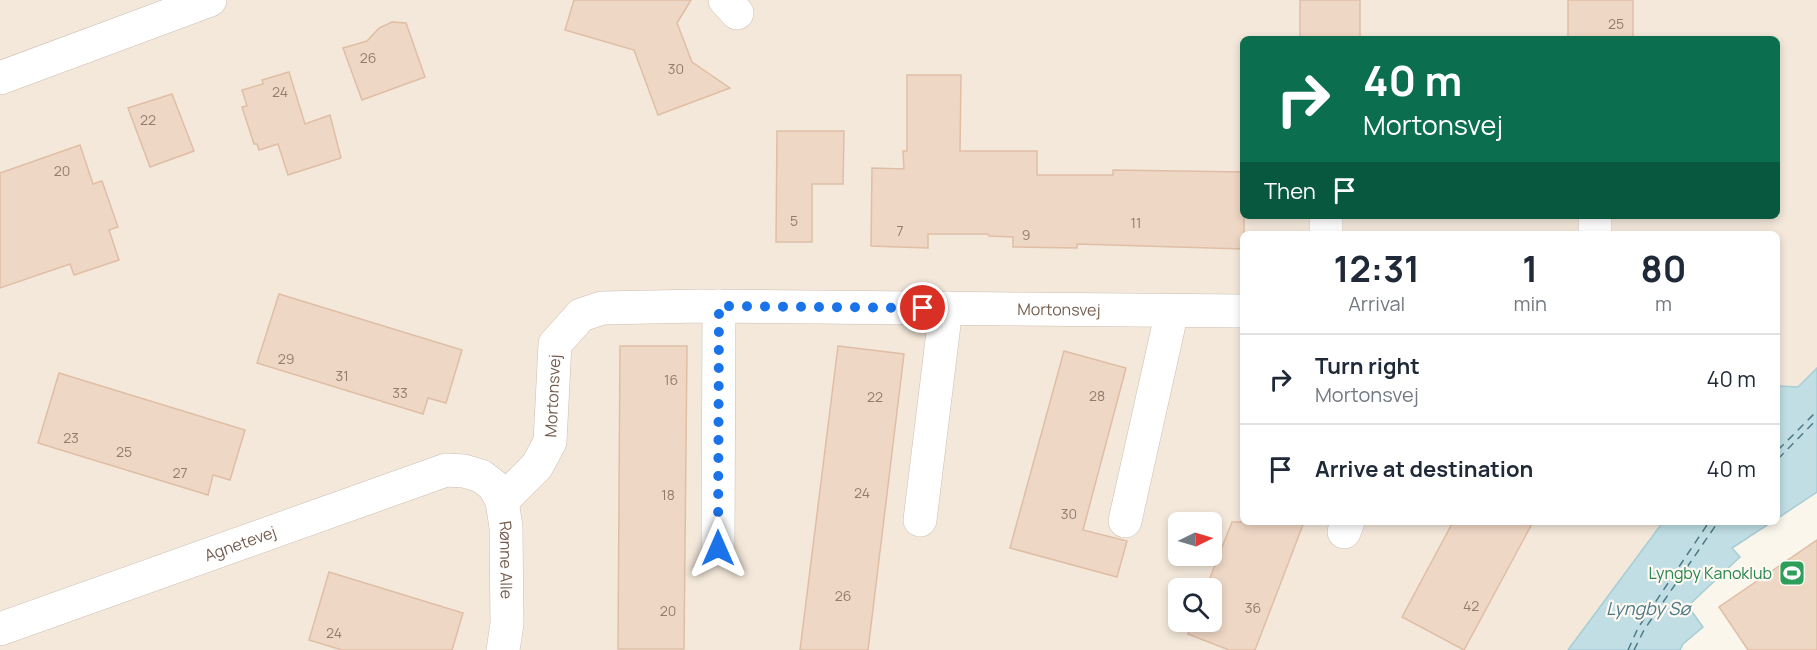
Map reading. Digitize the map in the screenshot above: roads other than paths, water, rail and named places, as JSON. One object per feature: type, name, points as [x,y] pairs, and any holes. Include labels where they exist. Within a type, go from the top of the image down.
[{"type":"street","points":[[0,78],[210,0]]},
{"type":"street","points":[[718,548],[719,306]]},
{"type":"street","name":"Mortonsvej","points":[[502,501],[537,466],[549,442],[555,344],[581,315],[602,308],[719,306],[1240,311]]},
{"type":"street","points":[[920,520],[946,309]]},
{"type":"street","points":[[1125,521],[1172,311]]},
{"type":"street","name":"Agnetevej","points":[[0,629],[419,478],[446,470],[464,471],[481,476]]},
{"type":"street","name":"Rønne Alle","points":[[481,476],[494,486],[502,501],[506,527],[507,624],[503,650]]},
{"type":"water","points":[[1817,368],[1817,492],[1780,517],[1780,386],[1798,387]]},
{"type":"water","name":"Lyngby Sø","points":[[1661,525],[1767,525],[1732,548],[1740,557],[1688,606],[1703,627],[1683,644],[1680,650],[1568,650]]},
{"type":"place","name":"Lyngby Kanoklub","points":[[1792,573]]}]
